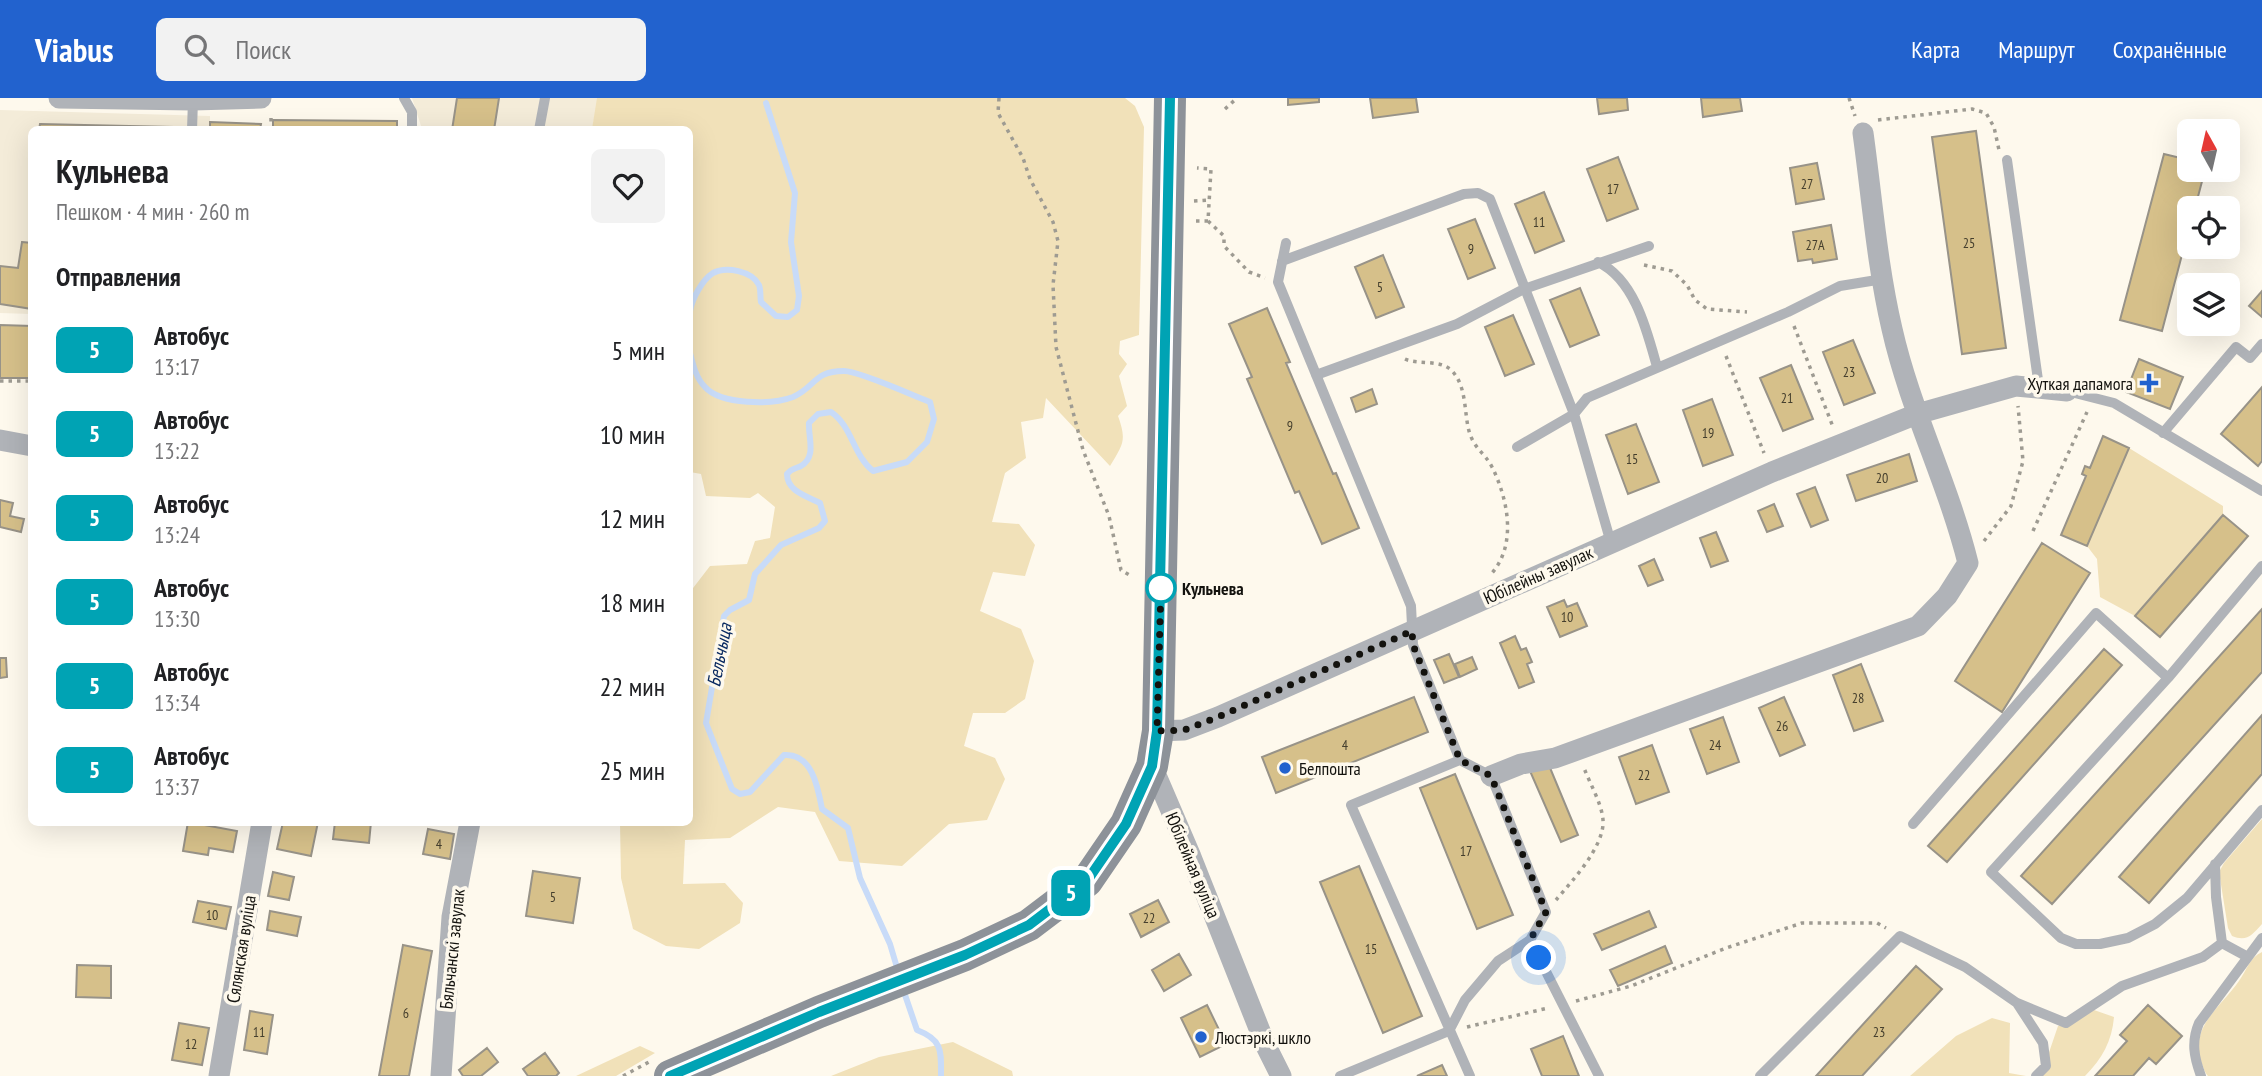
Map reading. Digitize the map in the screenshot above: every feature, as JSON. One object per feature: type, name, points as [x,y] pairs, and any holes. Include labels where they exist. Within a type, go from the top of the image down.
[{"type":"main road","points":[[670,1076],[819,1012],[965,955],[1029,925],[1087,881],[1126,824],[1152,766],[1157,731],[1170,98]]},
{"type":"street","points":[[59,98],[261,98]]},
{"type":"street","points":[[1491,776],[1521,764],[1555,758],[1919,626],[1947,596],[1968,562],[1958,522],[1917,414],[1892,329],[1883,279],[1866,127]]},
{"type":"street","name":"Юбілейны завулак","points":[[1157,731],[1184,730],[1218,717],[1772,472],[1917,414],[2016,387],[2067,391]]},
{"type":"street","points":[[0,440],[28,445]]},
{"type":"street","name":"Юбілейная вуліца","points":[[1152,766],[1266,1046],[1281,1076]]},
{"type":"street","name":"Сялянская вуліца","points":[[219,1076],[261,826]]},
{"type":"street","name":"Бяльчанскі завулак","points":[[441,1076],[452,917],[469,826]]},
{"type":"lane","points":[[404,98],[412,112],[412,126]]},
{"type":"lane","points":[[540,126],[545,98]]},
{"type":"lane","points":[[192,100],[192,126]]},
{"type":"lane","points":[[2007,160],[2039,387]]},
{"type":"lane","points":[[1282,261],[1464,194],[1478,193],[1490,200],[1574,414],[1611,543]]},
{"type":"lane","points":[[1286,243],[1278,282],[1411,606],[1413,645],[1460,760],[1491,776],[1546,912],[1530,940],[1498,961],[1465,1000],[1449,1031],[1340,1076]]},
{"type":"lane","points":[[1316,374],[1457,324],[1524,289],[1649,246]]},
{"type":"lane","points":[[1598,262],[1611,268],[1644,322],[1657,367]]},
{"type":"lane","points":[[1517,447],[1574,414],[1587,398],[1788,312],[1840,286],[1883,279]]},
{"type":"lane","points":[[2163,433],[2236,347],[2250,358],[2262,344]]},
{"type":"lane","points":[[2067,391],[2114,404],[2262,491]]},
{"type":"lane","points":[[2262,566],[2168,678],[1991,872],[2061,937],[2076,944],[2100,944],[2128,937],[2155,924],[2187,898],[2262,810]]},
{"type":"lane","points":[[1913,824],[2096,614],[2168,678]]},
{"type":"lane","points":[[1460,760],[1351,805],[1470,1076]]},
{"type":"lane","points":[[2215,864],[2222,943]]},
{"type":"lane","points":[[1760,1076],[1900,936],[1965,967],[2017,1003],[2066,1023],[2122,986],[2203,957],[2222,943]]},
{"type":"lane","points":[[2201,1076],[2193,1050],[2199,1023],[2262,938]]},
{"type":"lane","points":[[1530,940],[1599,1076]]},
{"type":"lane","points":[[2222,943],[2246,957]]},
{"type":"lane","points":[[2017,1003],[2043,1043],[2046,1066],[2036,1076]]},
{"type":"path","points":[[999,98],[998,113],[1053,222],[1058,241],[1053,285],[1056,347],[1083,450],[1109,516],[1121,570],[1131,576]]},
{"type":"path","points":[[1225,109],[1237,98]]},
{"type":"path","points":[[1866,127],[1972,109],[1986,113],[1994,127],[1998,148],[2007,160]]},
{"type":"path","points":[[1197,168],[1211,169],[1208,221]]},
{"type":"path","points":[[1196,221],[1208,221],[1224,236],[1224,246],[1249,272],[1278,282]]},
{"type":"path","points":[[1611,268],[1644,265],[1672,271],[1687,285],[1695,300],[1707,309],[1788,312],[1833,425]]},
{"type":"path","points":[[1720,341],[1772,472]]},
{"type":"path","points":[[1382,351],[1411,362],[1437,364],[1451,370],[1461,387],[1475,447],[1491,465],[1507,514],[1508,537],[1499,566],[1486,581]]},
{"type":"path","points":[[0,381],[28,381]]},
{"type":"path","points":[[1968,562],[2011,506],[2022,461],[2016,387]]},
{"type":"path","points":[[2033,531],[2094,398]]},
{"type":"path","points":[[1546,912],[1585,865],[1603,830],[1603,818],[1577,750]]},
{"type":"path","points":[[1449,1031],[1631,986],[1727,948],[1802,923],[1877,923],[1900,936]]},
{"type":"shaded area","points":[[412,98],[598,98],[593,126],[421,126]]},
{"type":"shaded area","points":[[597,98],[1125,98],[1135,106],[1144,127],[1139,335],[1120,341],[1119,354],[1127,364],[1119,376],[1127,406],[1118,416],[1123,437],[1121,447],[1110,466],[1046,398],[1043,418],[1021,422],[1026,458],[1005,473],[992,522],[1019,524],[1035,545],[1025,576],[993,572],[980,611],[1021,629],[1034,661],[1025,699],[1005,713],[973,713],[964,746],[995,758],[1005,779],[987,820],[949,824],[902,866],[839,861],[815,812],[778,807],[730,838],[685,840],[683,884],[725,883],[743,903],[740,923],[699,949],[666,946],[633,929],[621,878],[620,826],[693,826],[693,588],[710,566],[747,564],[755,541],[770,538],[775,507],[758,493],[750,498],[706,496],[701,474],[693,473],[693,126],[592,126]]},
{"type":"shaded area","points":[[0,110],[210,116],[210,126],[28,126],[28,314],[0,313]]},
{"type":"shaded area","points":[[2129,448],[2223,506],[2223,515],[2135,616],[2100,597],[2097,559],[2087,546]]},
{"type":"shaded area","points":[[2262,819],[2262,924],[2249,936],[2237,938],[2232,936],[2228,928],[2219,872]]},
{"type":"shaded area","points":[[2262,952],[2262,1076],[2208,1076],[2202,1065],[2199,1049],[2203,1027],[2251,961]]},
{"type":"shaded area","points":[[2094,1010],[2114,1017],[2108,1042],[2096,1063],[2085,1076],[2041,1076],[2058,1026]]},
{"type":"shaded area","points":[[1992,1018],[2010,1023],[2009,1073],[2026,1076],[1910,1076],[1956,1036]]},
{"type":"shaded area","points":[[953,1042],[1012,1071],[1013,1076],[831,1076],[879,1057]]},
{"type":"shaded area","points":[[640,1046],[655,1053],[616,1076],[576,1076]]},
{"type":"building","points":[[457,98],[499,98],[495,126],[453,126]]},
{"type":"building","points":[[1288,98],[1319,98],[1319,102],[1288,105]]},
{"type":"building","points":[[1370,98],[1416,98],[1418,112],[1373,118]]},
{"type":"building","points":[[1597,98],[1627,98],[1628,110],[1599,114]]},
{"type":"building","points":[[1701,98],[1740,98],[1742,111],[1703,117]]},
{"type":"building","points":[[273,120],[397,121],[397,126],[273,126]]},
{"type":"building","points":[[210,122],[261,124],[261,126],[210,126]]},
{"type":"building","points":[[40,124],[129,126],[40,126]]},
{"type":"building","points":[[1976,131],[2006,348],[1962,354],[1932,137]]},
{"type":"building","points":[[2164,154],[2177,157],[2177,182],[2202,182],[2198,196],[2177,196],[2177,259],[2181,259],[2162,331],[2120,320]]},
{"type":"building","points":[[1618,157],[1638,209],[1607,221],[1587,169]]},
{"type":"building","points":[[1817,163],[1824,199],[1796,204],[1790,168]]},
{"type":"building","points":[[1544,192],[1564,241],[1535,253],[1515,204]]},
{"type":"building","points":[[1475,219],[1495,268],[1468,279],[1448,229]]},
{"type":"building","points":[[1831,225],[1837,259],[1813,263],[1812,259],[1798,261],[1793,232]]},
{"type":"building","points":[[22,242],[28,243],[28,308],[0,304],[0,266],[18,268]]},
{"type":"building","points":[[1383,255],[1404,307],[1376,318],[1355,267]]},
{"type":"building","points":[[1580,288],[1599,335],[1570,347],[1550,300]]},
{"type":"building","points":[[2262,291],[2262,317],[2249,306]]},
{"type":"building","points":[[1267,308],[1290,362],[1286,363],[1359,528],[1322,544],[1299,491],[1295,493],[1247,379],[1252,377],[1229,324]]},
{"type":"building","points":[[1513,315],[1534,364],[1505,376],[1485,327]]},
{"type":"building","points":[[0,325],[28,326],[28,378],[0,378]]},
{"type":"building","points":[[1853,340],[1875,393],[1844,405],[1823,352]]},
{"type":"building","points":[[2139,359],[2183,377],[2170,409],[2126,392]]},
{"type":"building","points":[[1791,365],[1813,419],[1783,431],[1760,378]]},
{"type":"building","points":[[2262,387],[2262,461],[2258,466],[2221,434]]},
{"type":"building","points":[[1372,389],[1377,404],[1356,412],[1351,398]]},
{"type":"building","points":[[1712,399],[1733,455],[1703,466],[1683,410]]},
{"type":"building","points":[[1636,424],[1659,482],[1628,494],[1606,435]]},
{"type":"building","points":[[2103,436],[2129,448],[2087,546],[2061,535],[2086,476],[2082,474],[2085,466],[2090,468]]},
{"type":"building","points":[[1909,454],[1917,481],[1856,501],[1847,475]]},
{"type":"building","points":[[1815,487],[1828,520],[1811,527],[1797,494]]},
{"type":"building","points":[[0,500],[13,503],[10,516],[24,519],[21,532],[0,527]]},
{"type":"building","points":[[1774,504],[1783,526],[1767,532],[1758,511]]},
{"type":"building","points":[[2223,515],[2248,536],[2160,637],[2135,616]]},
{"type":"building","points":[[1716,532],[1728,561],[1711,567],[1700,538]]},
{"type":"building","points":[[2042,543],[2090,573],[2002,712],[1955,681]]},
{"type":"building","points":[[1654,559],[1663,580],[1648,586],[1639,566]]},
{"type":"building","points":[[1564,600],[1567,607],[1577,603],[1587,626],[1560,637],[1547,607]]},
{"type":"building","points":[[2262,609],[2262,672],[2052,904],[2021,876]]},
{"type":"building","points":[[1515,636],[1521,650],[1526,648],[1532,662],[1527,664],[1534,682],[1519,688],[1500,643]]},
{"type":"building","points":[[2104,649],[2122,665],[1947,862],[1928,846]]},
{"type":"building","points":[[1449,654],[1459,677],[1444,683],[1434,660]]},
{"type":"building","points":[[1472,657],[1477,669],[1460,677],[1455,664]]},
{"type":"building","points":[[0,658],[6,658],[7,677],[0,678]]},
{"type":"building","points":[[1861,664],[1883,721],[1854,731],[1833,675]]},
{"type":"building","points":[[1414,697],[1428,732],[1276,793],[1262,757]]},
{"type":"building","points":[[1784,697],[1805,745],[1780,756],[1759,708]]},
{"type":"building","points":[[2262,715],[2262,774],[2149,903],[2119,877]]},
{"type":"building","points":[[1723,717],[1739,762],[1707,774],[1690,729]]},
{"type":"building","points":[[1652,745],[1669,792],[1636,804],[1619,757]]},
{"type":"building","points":[[1548,763],[1578,835],[1561,842],[1530,771]]},
{"type":"building","points":[[1455,774],[1513,915],[1477,929],[1420,788]]},
{"type":"building","points":[[187,826],[210,826],[237,831],[233,852],[209,848],[208,855],[183,851]]},
{"type":"building","points":[[282,826],[317,826],[311,856],[277,849]]},
{"type":"building","points":[[335,826],[371,826],[369,843],[333,839]]},
{"type":"building","points":[[428,829],[454,834],[450,859],[423,854]]},
{"type":"building","points":[[1359,866],[1422,1016],[1383,1033],[1320,882]]},
{"type":"building","points":[[533,871],[580,878],[573,923],[526,916]]},
{"type":"building","points":[[273,872],[294,877],[289,900],[268,896]]},
{"type":"building","points":[[1158,900],[1169,922],[1141,937],[1130,914]]},
{"type":"building","points":[[198,901],[231,907],[226,929],[193,922]]},
{"type":"building","points":[[270,911],[301,917],[297,936],[267,930]]},
{"type":"building","points":[[1649,911],[1656,927],[1602,950],[1594,934]]},
{"type":"building","points":[[403,945],[432,951],[409,1076],[379,1076]]},
{"type":"building","points":[[1665,946],[1672,963],[1618,986],[1610,970]]},
{"type":"building","points":[[1179,954],[1191,975],[1164,991],[1152,970]]},
{"type":"building","points":[[77,965],[111,966],[111,998],[76,997]]},
{"type":"building","points":[[1916,966],[1942,989],[1862,1076],[1816,1076]]},
{"type":"building","points":[[1207,1005],[1226,1044],[1200,1057],[1181,1018]]},
{"type":"building","points":[[2148,1005],[2182,1036],[2156,1064],[2149,1058],[2133,1076],[2095,1076],[2127,1041],[2120,1035]]},
{"type":"building","points":[[250,1011],[273,1015],[267,1054],[244,1050]]},
{"type":"building","points":[[179,1023],[209,1028],[202,1065],[172,1060]]},
{"type":"building","points":[[1563,1036],[1579,1076],[1542,1076],[1531,1049]]},
{"type":"building","points":[[487,1048],[498,1062],[481,1076],[463,1076],[459,1070]]},
{"type":"building","points":[[545,1053],[559,1073],[556,1076],[528,1076],[523,1069]]},
{"type":"building","points":[[1442,1065],[1447,1076],[1417,1076]]},
{"type":"waterway","name":"Бельчыца","points":[[693,302],[705,280],[713,273],[725,270],[745,273],[756,280],[760,287],[761,302],[776,316],[788,317],[797,310],[799,296],[791,242],[795,193],[766,103]]},
{"type":"waterway","name":"Бельчыца","points":[[693,364],[705,387],[713,393],[734,400],[784,400],[801,393],[826,374],[844,371],[873,379],[930,402],[934,419],[927,442],[907,462],[873,471],[861,457],[844,425],[831,412],[818,414],[809,423],[809,457],[801,466],[787,474],[794,489],[820,503],[825,521],[819,528],[781,545],[755,574],[749,600],[724,616],[706,723],[732,789],[740,794],[750,792],[784,755],[794,756],[807,765],[816,782],[822,809],[848,828],[860,878],[890,944],[898,971]]},
{"type":"waterway","name":"Бельчыца","points":[[903,989],[917,1030],[932,1038],[939,1047],[941,1076]]},
{"type":"bus line","name":"5","points":[[670,1076],[819,1012],[965,955],[1029,925],[1087,881],[1126,824],[1152,766],[1157,731],[1170,98]]},
{"type":"place","name":"Хуткая дапамога","points":[[2149,383]]},
{"type":"place","name":"Кульнева","points":[[1161,588]]},
{"type":"place","name":"Белпошта","points":[[1285,768]]},
{"type":"place","name":"Люстэркі, шкло","points":[[1201,1037]]},
{"type":"route","points":[[1161,588],[1157,731],[1184,730],[1218,717],[1412,631],[1413,645],[1460,760],[1491,776],[1546,912],[1530,940],[1539,958]]}]
